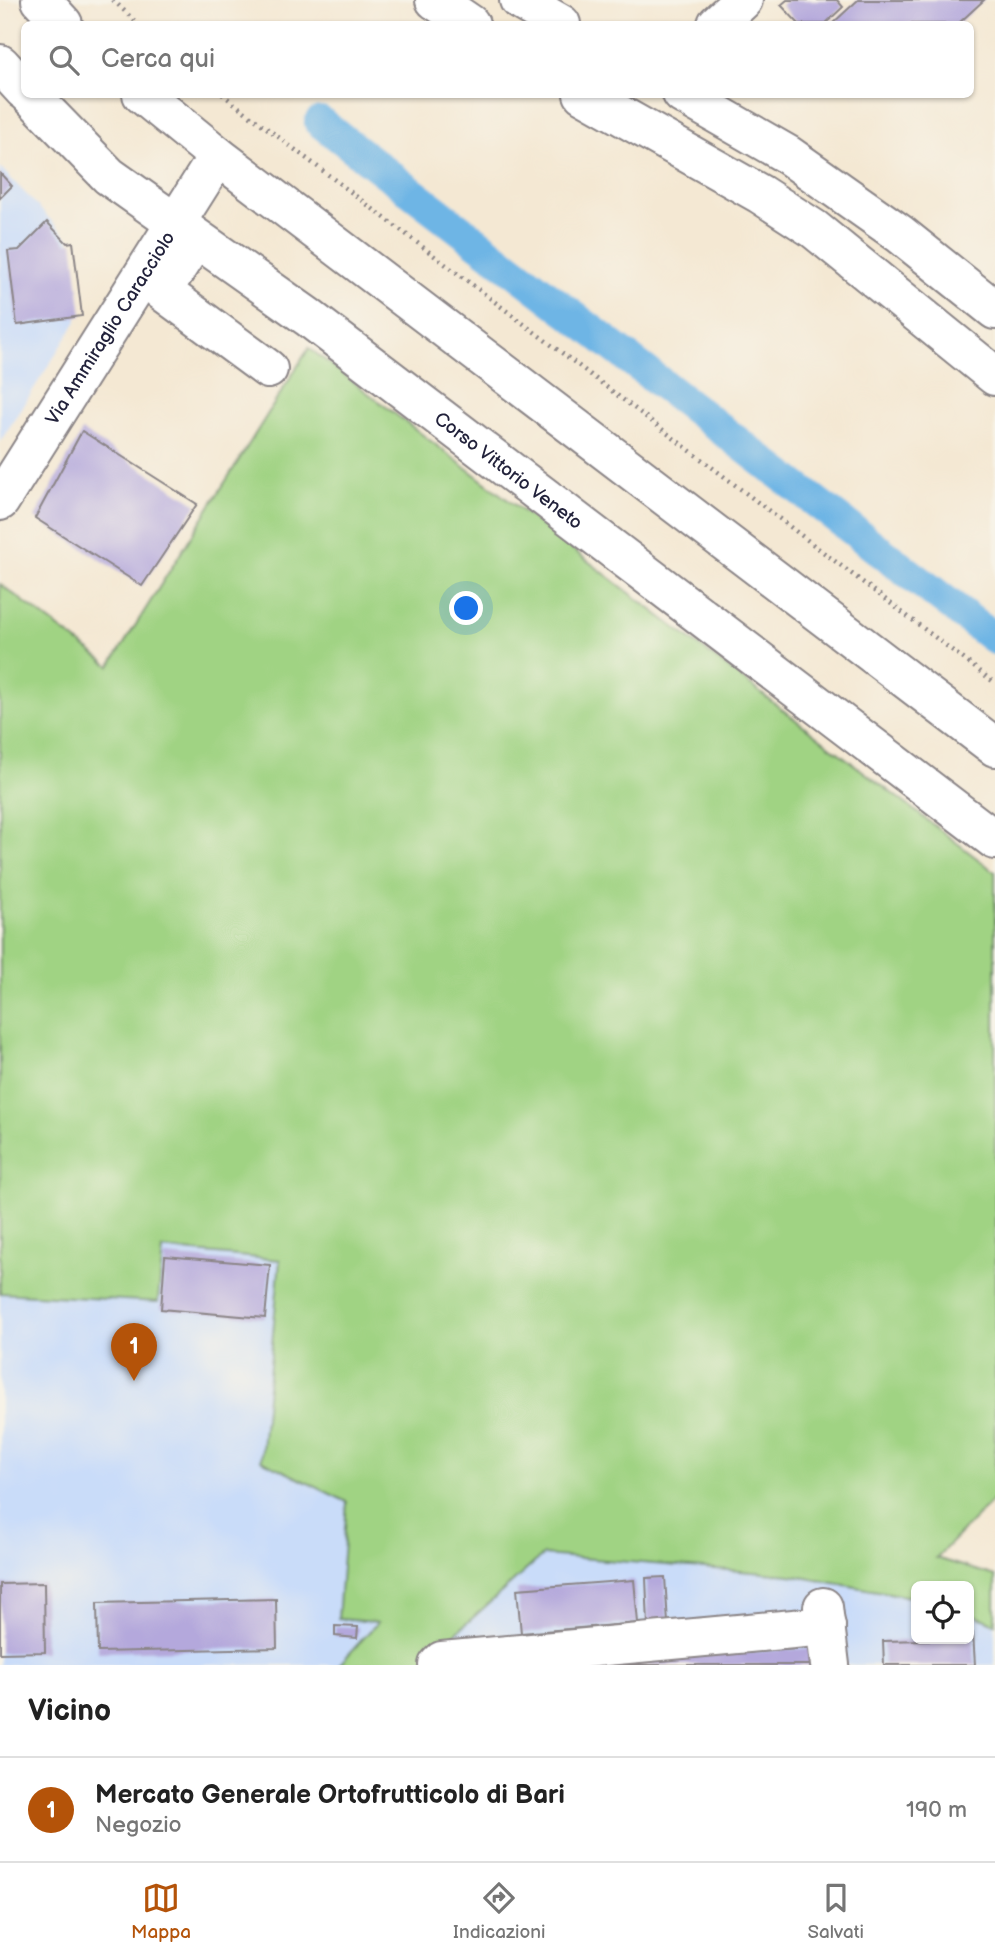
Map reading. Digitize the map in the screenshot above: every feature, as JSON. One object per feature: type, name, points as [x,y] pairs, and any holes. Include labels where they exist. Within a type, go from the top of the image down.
[{"type":"street","points":[[41,0],[61,21]]},
{"type":"street","points":[[435,0],[466,21]]},
{"type":"street","points":[[519,0],[556,21]]},
{"type":"street","points":[[720,21],[743,0]]},
{"type":"street","points":[[0,64],[21,87]]},
{"type":"street","name":"Corso Vittorio Veneto","points":[[33,98],[109,176],[319,325],[995,841]]},
{"type":"street","points":[[147,98],[218,156],[995,747]]},
{"type":"street","points":[[590,98],[760,194],[814,229],[995,376]]},
{"type":"street","points":[[689,98],[788,155],[900,234],[995,310]]},
{"type":"street","name":"Via Ammiraglio Caracciolo","points":[[0,501],[186,231],[218,156]]},
{"type":"street","points":[[186,231],[162,291],[268,369]]},
{"type":"street","points":[[438,1665],[442,1661],[503,1660],[825,1617],[830,1665]]},
{"type":"path","points":[[113,0],[135,21]]},
{"type":"path","points":[[227,98],[995,683]]},
{"type":"shaded area","points":[[0,167],[69,239],[77,321],[0,442]]},
{"type":"shaded area","points":[[162,1249],[281,1260],[261,1460],[347,1502],[338,1618],[379,1621],[339,1665],[0,1665],[0,1293],[157,1302]]},
{"type":"shaded area","points":[[542,1555],[790,1575],[911,1597],[911,1644],[974,1644],[974,1615],[995,1624],[995,1665],[420,1665]]},
{"type":"green space","points":[[309,348],[995,872],[995,1498],[936,1558],[995,1576],[995,1624],[974,1615],[974,1581],[911,1581],[911,1597],[790,1575],[543,1555],[420,1665],[339,1665],[378,1622],[338,1619],[347,1502],[261,1460],[280,1260],[163,1249],[158,1302],[0,1293],[0,584],[110,666]]},
{"type":"building","points":[[787,0],[837,0],[843,7],[828,21],[796,21],[781,5]]},
{"type":"building","points":[[858,0],[984,0],[961,21],[835,21]]},
{"type":"building","points":[[0,173],[12,186],[0,198]]},
{"type":"building","points":[[47,222],[67,243],[73,242],[82,316],[17,325],[8,251],[19,250]]},
{"type":"building","points":[[82,431],[197,504],[142,586],[35,518]]},
{"type":"building","points":[[165,1256],[270,1265],[265,1318],[161,1309]]},
{"type":"building","points":[[665,1577],[668,1623],[648,1625],[646,1578]]},
{"type":"building","points":[[634,1580],[638,1623],[521,1633],[517,1589]]},
{"type":"building","points":[[44,1583],[45,1652],[0,1653],[0,1584]]},
{"type":"building","points":[[276,1599],[277,1648],[98,1652],[97,1603]]},
{"type":"building","points":[[335,1626],[358,1627],[357,1638],[335,1636]]},
{"type":"building","points":[[883,1641],[974,1644],[975,1665],[884,1665]]},
{"type":"building","points":[[811,1648],[812,1665],[590,1665],[666,1658]]},
{"type":"waterway","points":[[320,122],[995,639]]},
{"type":"place","name":"Mercato Generale Ortofrutticolo di Bari","points":[[134,1381]]}]
